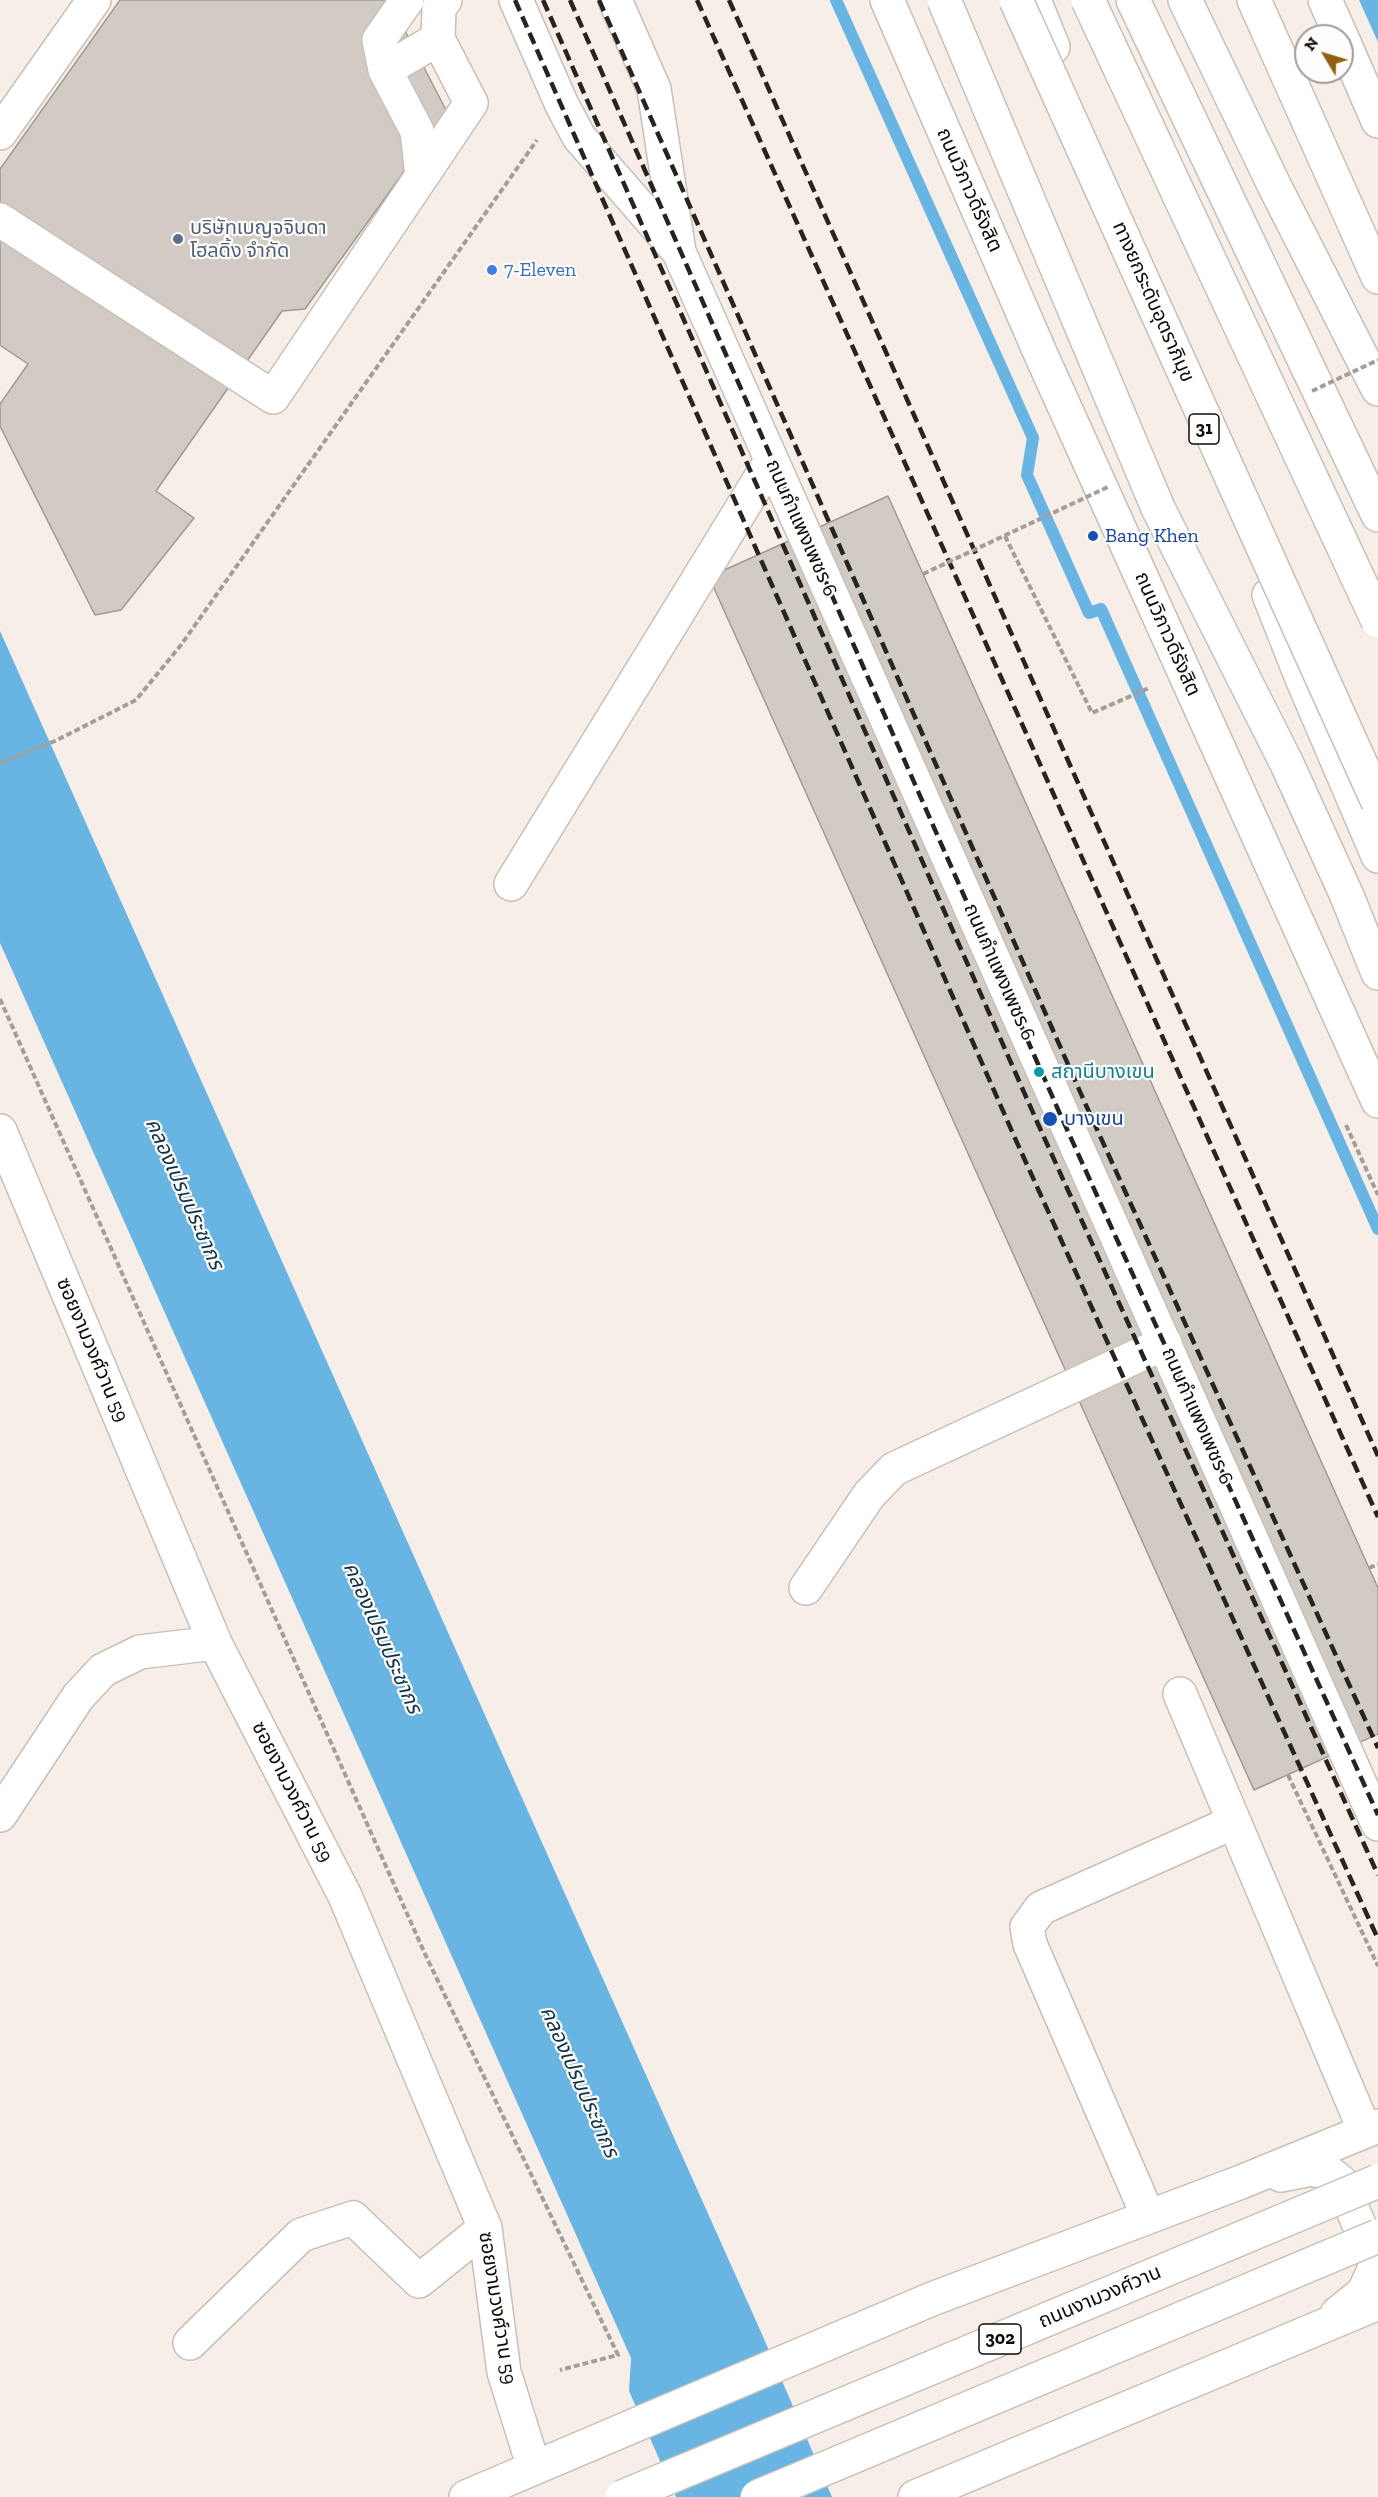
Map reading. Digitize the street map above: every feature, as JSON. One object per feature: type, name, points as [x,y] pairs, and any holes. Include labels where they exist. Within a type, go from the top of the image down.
[{"type":"main road","points":[[0,133],[94,0]]},
{"type":"main road","points":[[407,0],[379,40],[385,70],[417,131],[422,176]]},
{"type":"main road","points":[[0,220],[273,398],[471,103],[438,39],[439,8],[444,0]]},
{"type":"main road","name":"ถนนกำแพงเพชร 6","points":[[516,0],[562,105],[579,137],[679,252]]},
{"type":"main road","name":"ถนนกำแพงเพชร 6","points":[[615,0],[654,88],[679,252],[1378,1824]]},
{"type":"main road","name":"ถนนวิภาวดีรังสิต","points":[[886,0],[1047,368],[1378,1101]]},
{"type":"main road","points":[[944,0],[1158,508],[1287,764],[1347,896],[1378,972]]},
{"type":"main road","name":"ทางยกระดับอุตราภิมุข","points":[[1016,0],[1378,802]]},
{"type":"main road","name":"31","points":[[1034,0],[1301,676],[1378,856]]},
{"type":"main road","points":[[1088,0],[1378,621]]},
{"type":"main road","points":[[1133,0],[1378,515]]},
{"type":"main road","points":[[1185,0],[1275,187],[1378,389]]},
{"type":"main road","points":[[1254,0],[1378,277]]},
{"type":"main road","points":[[1325,0],[1336,24]]},
{"type":"main road","points":[[385,70],[438,39]]},
{"type":"main road","points":[[1354,65],[1378,122]]},
{"type":"main road","points":[[511,884],[771,461]]},
{"type":"main road","name":"ซอยงามวงศ์วาน 59","points":[[0,1131],[215,1643],[345,1896],[485,2228],[504,2372],[534,2468]]},
{"type":"main road","points":[[806,1588],[868,1495],[894,1469],[1165,1343]]},
{"type":"main road","points":[[0,1815],[78,1697],[104,1670],[140,1652],[215,1643]]},
{"type":"main road","points":[[466,2497],[932,2299],[1241,2182],[1371,2128],[1234,1822],[1180,1694]]},
{"type":"main road","points":[[1148,2216],[1030,1944],[1026,1927],[1041,1908],[1234,1822]]},
{"type":"main road","points":[[1241,2182],[1312,2169],[1331,2174],[1341,2182],[1376,2265],[1364,2292],[1350,2306],[1302,2337]]},
{"type":"main road","name":"ถนนงามวงศ์วาน","points":[[622,2497],[1378,2181]]},
{"type":"main road","points":[[190,2343],[301,2235],[353,2218],[419,2281],[485,2228]]},
{"type":"main road","points":[[757,2497],[1378,2236]]},
{"type":"main road","points":[[915,2497],[1302,2337],[1378,2303]]},
{"type":"path","points":[[0,763],[55,741],[136,700],[181,645],[562,105]]},
{"type":"path","points":[[1005,536],[1092,713],[1147,689]]},
{"type":"path","points":[[0,999],[425,1954],[618,2355],[560,2370]]},
{"type":"path","points":[[1369,1568],[1378,1564]]},
{"type":"path","points":[[1288,1775],[1378,1966]]},
{"type":"water","points":[[1359,0],[1378,0],[1378,42]]},
{"type":"water","name":"คลองเปรมประชากร","points":[[0,631],[761,2332],[832,2497],[676,2497],[629,2391],[631,2358],[0,943]]},
{"type":"building","name":"บริษัทเบญจจินดา โฮลดิ้ง จำกัด","points":[[120,0],[389,0],[447,112],[305,309],[282,311],[156,491],[194,518],[121,610],[95,615],[0,426],[0,404],[28,364],[0,345],[0,169]]},
{"type":"building","name":"สถานีบางเขน","points":[[888,496],[1378,1588],[1378,1734],[1254,1790],[709,577]]},
{"type":"waterway","points":[[836,0],[1033,438],[1027,475],[1089,613],[1101,609],[1378,1229]]},
{"type":"railway","points":[[515,0],[1014,1136],[1378,1939]]},
{"type":"railway","points":[[543,0],[1038,1124],[1378,1875]]},
{"type":"railway","points":[[570,0],[1060,1114],[1378,1815]]},
{"type":"railway","points":[[599,0],[1085,1103],[1378,1748]]},
{"type":"railway","points":[[697,0],[1378,1517]]},
{"type":"railway","points":[[729,0],[1378,1456]]},
{"type":"place","name":"บริษัทเบญจจินดา โฮลดิ้ง จำกัด","points":[[178,239]]},
{"type":"place","name":"7-Eleven","points":[[492,270]]},
{"type":"place","name":"Bang Khen","points":[[1093,536]]},
{"type":"place","name":"สถานีบางเขน","points":[[1039,1072]]},
{"type":"place","name":"บางเขน","points":[[1050,1119]]}]
